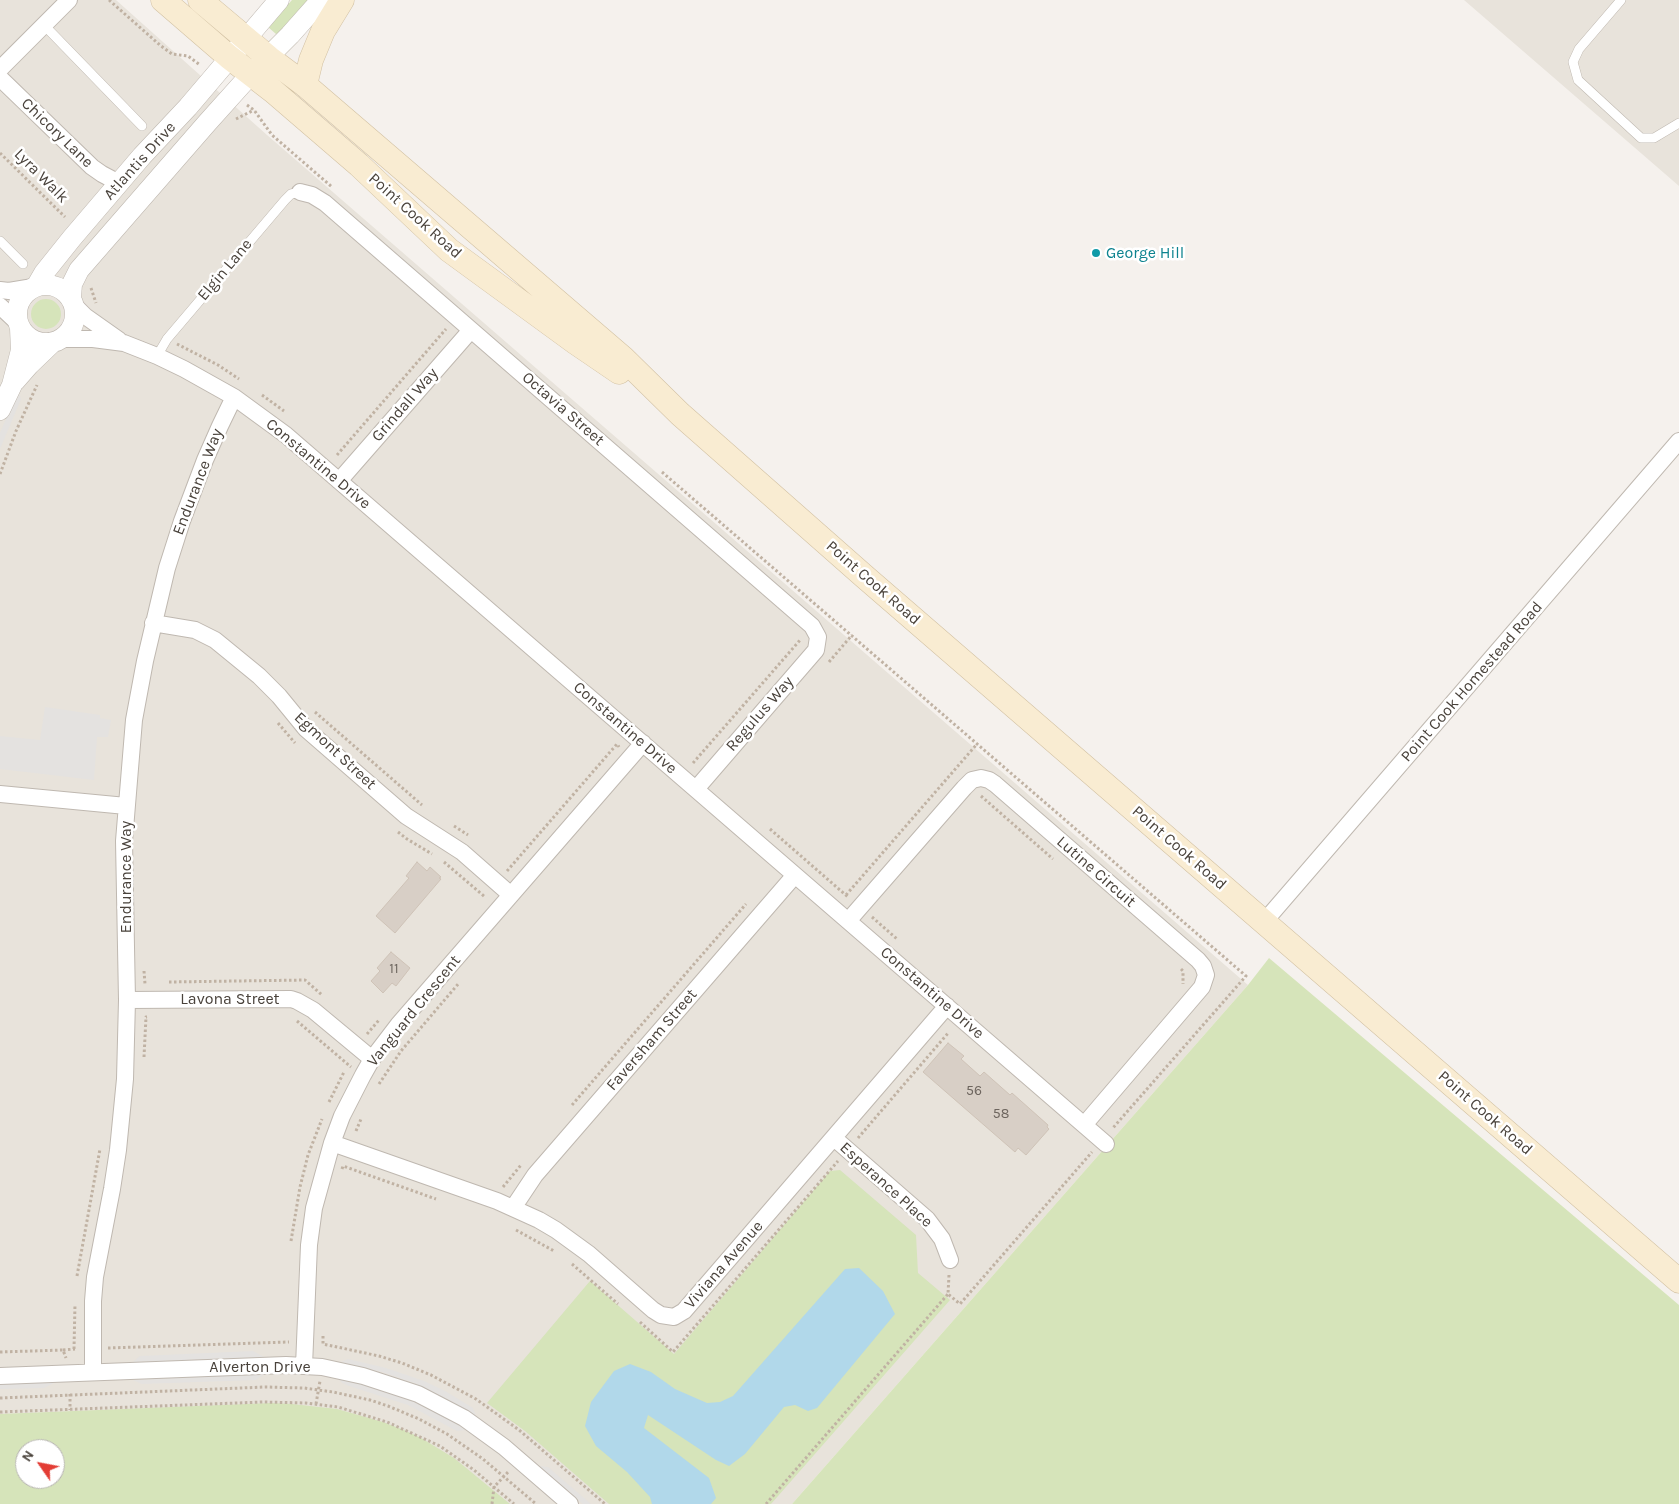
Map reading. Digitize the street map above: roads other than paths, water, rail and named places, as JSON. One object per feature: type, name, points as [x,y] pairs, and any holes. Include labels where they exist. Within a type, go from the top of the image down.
[{"type":"main road","name":"Point Cook Road","points":[[163,0],[359,165],[461,259],[574,342],[680,414]]},
{"type":"main road","name":"Point Cook Road","points":[[200,0],[268,58],[306,85],[623,358],[680,414],[864,577],[1679,1281]]},
{"type":"main road","points":[[306,85],[311,60],[323,31],[342,0]]},
{"type":"street","points":[[0,69],[69,0]]},
{"type":"street","name":"Atlantis Drive","points":[[35,286],[59,254],[119,183],[188,108],[229,57],[279,0]]},
{"type":"street","name":"Atlantis Drive","points":[[72,301],[72,284],[79,270],[251,74],[321,0]]},
{"type":"street","name":"Chicory Lane","points":[[0,78],[92,167],[119,183]]},
{"type":"street","name":"Octavia Street","points":[[300,192],[312,194],[325,203],[815,631]]},
{"type":"street","points":[[0,290],[9,291],[46,284],[64,290],[72,301],[74,321],[66,335],[56,341],[29,365],[12,385]]},
{"type":"street","points":[[0,410],[12,385],[21,350],[16,315],[20,298],[35,286]]},
{"type":"street","name":"Constantine Drive","points":[[72,301],[92,322],[124,343],[184,369],[234,397],[286,435],[1104,1142]]},
{"type":"street","points":[[0,306],[26,336],[34,341],[43,343],[56,341]]},
{"type":"street","name":"Grindall Way","points":[[340,481],[471,330]]},
{"type":"street","name":"Constantine Drive","points":[[56,341],[92,339],[124,343]]},
{"type":"street","name":"Endurance Way","points":[[93,1372],[94,1285],[118,1150],[125,1079],[127,1000],[124,870],[126,806],[134,720],[153,623],[167,568],[182,521],[220,426],[234,397]]},
{"type":"street","name":"Point Cook Homestead Road","points":[[1264,922],[1679,441]]},
{"type":"street","name":"Egmont Street","points":[[153,623],[195,630],[215,640],[259,676],[279,696],[306,729],[399,810],[462,852],[511,895]]},
{"type":"street","name":"Regulus Way","points":[[696,789],[812,654],[817,646],[815,631]]},
{"type":"street","name":"Vanguard Crescent","points":[[304,1366],[310,1229],[318,1189],[342,1116],[363,1075],[372,1059],[398,1025],[642,743]]},
{"type":"street","name":"Lutine Circuit","points":[[848,921],[972,780],[981,778],[992,782],[1201,963],[1205,970],[1206,979],[1202,987],[1084,1125]]},
{"type":"street","points":[[0,794],[126,806]]},
{"type":"street","name":"Faversham Street","points":[[513,1208],[521,1193],[541,1168],[795,875]]},
{"type":"street","name":"Lavona Street","points":[[127,1000],[291,999],[313,1010],[372,1059]]},
{"type":"street","name":"Viviana Avenue","points":[[332,1143],[513,1208],[539,1220],[571,1240],[653,1310],[661,1315],[674,1317],[684,1311],[947,1006]]},
{"type":"street","name":"Esperance Place","points":[[834,1138],[927,1219],[942,1239],[950,1260]]},
{"type":"street","name":"Alverton Drive","points":[[0,1376],[286,1364],[322,1367],[363,1376],[418,1394],[464,1418],[519,1459],[570,1504]]},
{"type":"lane","points":[[1621,0],[1579,49],[1573,62],[1578,80],[1642,138],[1654,138],[1679,123]]},
{"type":"lane","points":[[44,25],[142,126]]},
{"type":"lane","name":"Elgin Lane","points":[[157,356],[168,339],[285,200],[291,194],[300,192]]},
{"type":"lane","points":[[0,241],[23,264]]},
{"type":"water","points":[[859,1268],[883,1291],[895,1314],[817,1408],[808,1411],[795,1405],[784,1407],[745,1454],[729,1466],[716,1460],[648,1415],[644,1428],[709,1478],[716,1498],[711,1504],[652,1504],[650,1497],[627,1472],[596,1446],[585,1426],[591,1402],[614,1371],[630,1364],[651,1372],[675,1389],[707,1403],[720,1402],[733,1396],[845,1269]]},
{"type":"place","name":"George Hill","points":[[1096,253]]}]
